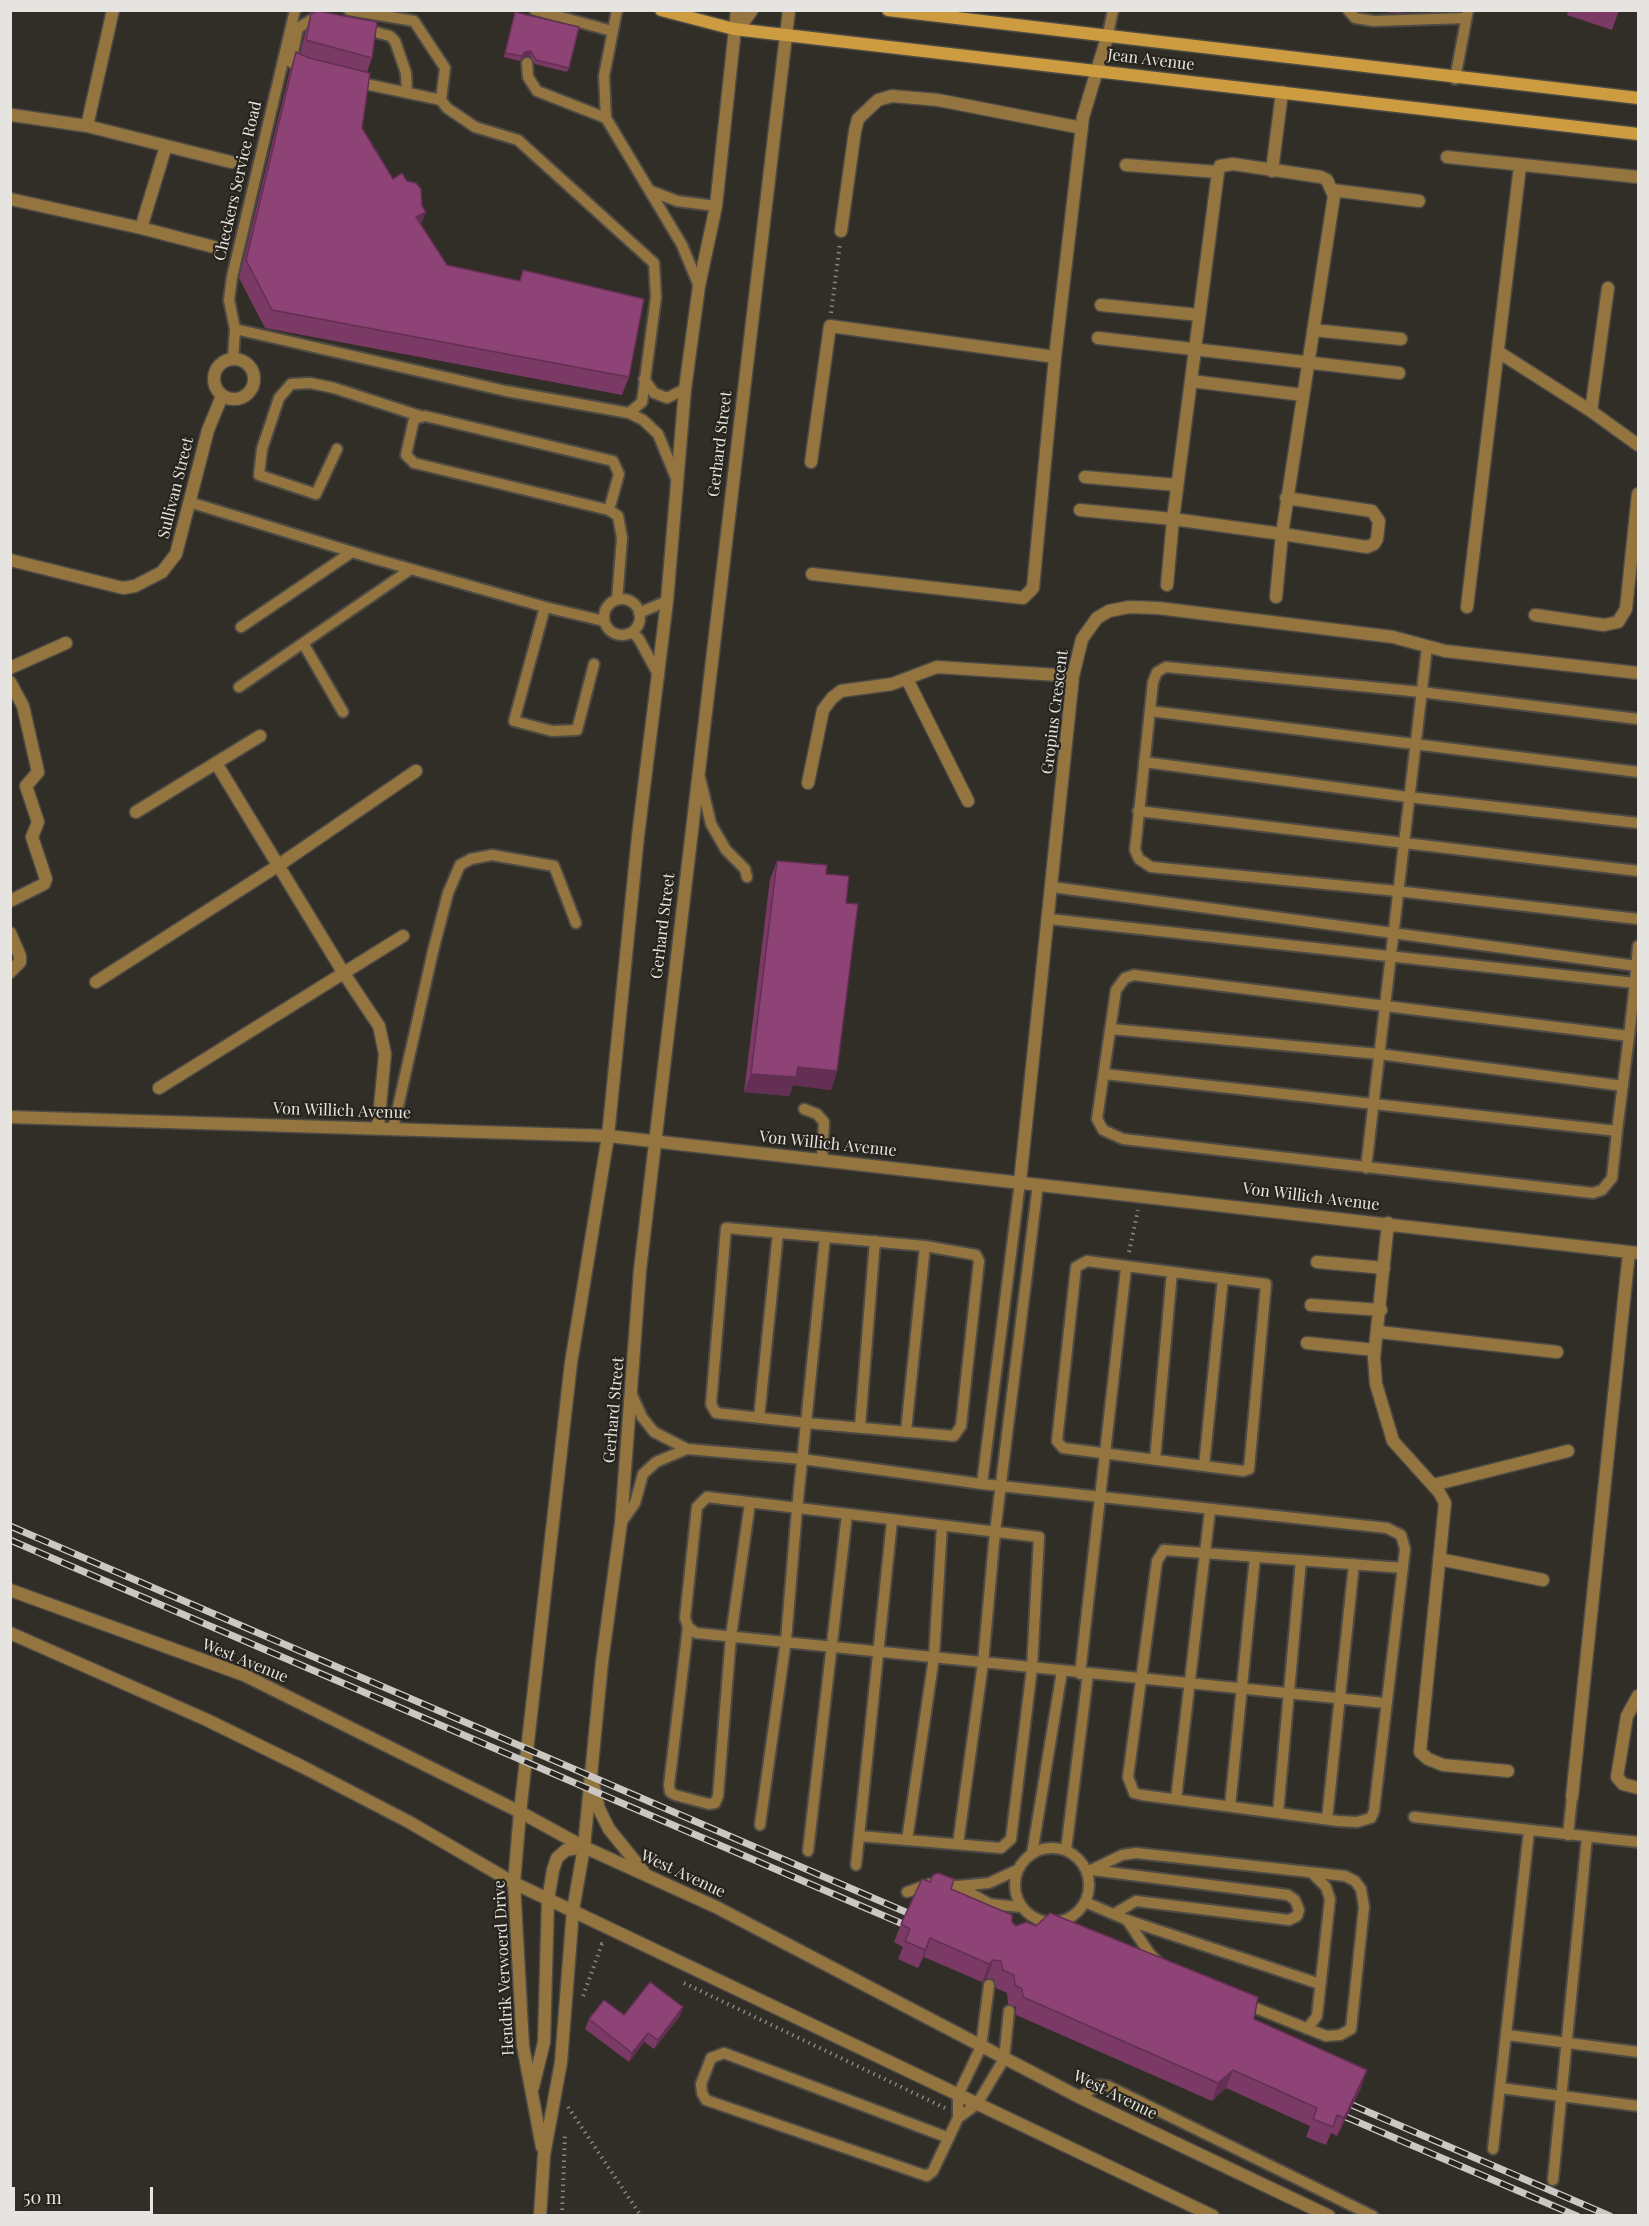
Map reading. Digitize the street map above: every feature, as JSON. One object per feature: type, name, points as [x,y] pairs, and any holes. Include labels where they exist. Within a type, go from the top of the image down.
[{"type":"main road","name":"Jean Avenue","points":[[661,10],[734,29],[1638,134]]},
{"type":"main road","name":"Jean Avenue","points":[[888,10],[1108,34],[1455,79],[1638,98]]},
{"type":"street","points":[[87,126],[113,10]]},
{"type":"street","name":"Gerhard Street","points":[[520,1812],[571,1363],[608,1136],[638,836],[667,601],[685,389],[699,286],[716,206],[737,10]]},
{"type":"street","points":[[734,29],[745,21],[752,10]]},
{"type":"street","name":"Gerhard Street","points":[[584,1847],[590,1771],[621,1523],[640,1270],[676,950],[699,778],[789,10]]},
{"type":"street","points":[[812,574],[1023,598],[1027,596],[1035,583],[1055,357],[1082,128],[1086,103],[1099,70],[1108,34]]},
{"type":"street","points":[[1272,171],[1282,92]]},
{"type":"street","points":[[841,231],[858,119],[878,100],[892,96],[938,100],[1082,128]]},
{"type":"street","points":[[12,115],[87,126],[231,162]]},
{"type":"street","points":[[141,228],[166,146]]},
{"type":"street","points":[[1447,157],[1638,177]]},
{"type":"street","points":[[1167,585],[1177,485],[1218,172],[1220,166],[1228,164],[1321,177],[1327,180],[1332,190],[1333,203],[1286,498],[1276,597]]},
{"type":"street","points":[[1126,165],[1218,172]]},
{"type":"street","points":[[1467,607],[1500,353],[1520,166]]},
{"type":"street","points":[[1332,190],[1419,201]]},
{"type":"street","points":[[10,199],[214,247]]},
{"type":"street","points":[[1591,411],[1608,288]]},
{"type":"street","points":[[1101,305],[1199,315]]},
{"type":"street","points":[[811,462],[830,326],[1055,357]]},
{"type":"street","points":[[1313,330],[1401,339]]},
{"type":"street","points":[[1098,338],[1399,373]]},
{"type":"street","points":[[1500,353],[1591,411],[1638,445]]},
{"type":"street","points":[[233,360],[248,366],[253,377],[253,385],[246,395],[238,398],[222,396],[215,386],[215,374],[222,364],[233,360]]},
{"type":"street","points":[[1191,381],[1303,395]]},
{"type":"street","name":"Sullivan Street","points":[[10,560],[123,588],[135,586],[162,572],[176,554],[208,430],[222,396]]},
{"type":"street","points":[[1085,477],[1177,485]]},
{"type":"street","points":[[1535,615],[1604,625],[1618,622],[1626,609],[1636,532],[1638,494]]},
{"type":"street","points":[[1080,510],[1173,519],[1367,547],[1377,539],[1379,522],[1372,511],[1286,498]]},
{"type":"street","name":"Gropius Crescent","points":[[1020,1182],[1073,676],[1078,651],[1088,628],[1109,611],[1129,607],[1158,608],[1285,622],[1393,637],[1427,647],[1638,673]]},
{"type":"street","points":[[10,668],[66,643]]},
{"type":"street","points":[[808,783],[824,710],[832,698],[841,691],[892,684],[921,671],[937,667],[1073,676]]},
{"type":"street","points":[[907,679],[969,801]]},
{"type":"street","points":[[10,682],[23,706],[38,772],[26,786],[38,822],[32,837],[46,879],[44,884],[10,901]]},
{"type":"street","points":[[136,812],[260,736]]},
{"type":"street","points":[[216,763],[343,972],[379,1026],[385,1046],[378,1128]]},
{"type":"street","points":[[96,982],[279,866],[416,771]]},
{"type":"street","points":[[10,933],[20,956],[20,962],[10,972]]},
{"type":"street","points":[[159,1088],[403,936]]},
{"type":"street","name":"Von Willich Avenue","points":[[10,1117],[608,1136],[1141,1194],[1634,1252]]},
{"type":"street","points":[[1388,1223],[1374,1377],[1388,1431],[1402,1454],[1433,1485],[1445,1503],[1420,1752],[1428,1759],[1443,1765],[1508,1771]]},
{"type":"street","points":[[1572,1797],[1634,1252]]},
{"type":"street","points":[[1317,1263],[1384,1268]]},
{"type":"street","points":[[1311,1305],[1381,1310]]},
{"type":"street","points":[[1379,1332],[1557,1352]]},
{"type":"street","points":[[1307,1343],[1375,1350]]},
{"type":"street","points":[[1433,1485],[1568,1450]]},
{"type":"street","points":[[1439,1559],[1543,1580]]},
{"type":"street","name":"West Avenue","points":[[10,1590],[244,1675],[520,1812],[584,1847],[716,1907],[1079,2097],[1329,2216]]},
{"type":"street","points":[[10,1633],[207,1720],[305,1767],[548,1900],[1213,2216]]},
{"type":"street","points":[[1638,1696],[1627,1716],[1617,1776],[1623,1784],[1638,1788]]},
{"type":"street","points":[[590,1771],[599,1809],[609,1829],[645,1873]]},
{"type":"street","name":"Hendrik Verwoerd Drive","points":[[520,1812],[514,1883],[523,2046],[544,2155]]},
{"type":"street","points":[[532,2091],[544,2042],[548,1900],[557,1858],[566,1850],[584,1847]]},
{"type":"street","name":"Hendrik Verwoerd Drive","points":[[540,2216],[544,2155],[561,2062],[573,1910],[584,1847]]},
{"type":"lane","name":"Checkers Service Road","points":[[233,360],[235,329],[229,300],[231,277],[296,10]]},
{"type":"lane","points":[[348,10],[414,21],[445,68],[441,100]]},
{"type":"lane","points":[[617,10],[603,76],[606,118],[682,244],[699,286]]},
{"type":"lane","points":[[1108,34],[1113,10]]},
{"type":"lane","points":[[1348,10],[1355,18],[1374,21],[1467,14],[1455,79]]},
{"type":"lane","points":[[531,14],[612,31]]},
{"type":"lane","points":[[315,72],[291,62],[298,28],[316,17],[332,22]]},
{"type":"lane","points":[[350,26],[390,36],[395,41],[406,73],[407,93]]},
{"type":"lane","points":[[527,63],[528,77],[537,91],[606,118]]},
{"type":"lane","points":[[349,80],[441,100],[454,115],[467,123],[518,140],[654,263],[656,297],[642,402],[630,413]]},
{"type":"lane","points":[[651,191],[677,201],[716,206]]},
{"type":"lane","points":[[235,329],[506,391],[630,413],[644,420],[658,434],[676,478]]},
{"type":"lane","points":[[645,379],[659,396],[667,398],[685,389]]},
{"type":"lane","points":[[337,449],[316,494],[259,475],[262,449],[279,398],[291,384],[310,383],[334,388],[420,416],[613,461],[619,474],[609,510]]},
{"type":"lane","points":[[420,416],[414,419],[407,447],[406,455],[414,463],[609,510],[618,516],[622,530],[617,600]]},
{"type":"lane","points":[[189,502],[411,569],[545,607],[604,621],[615,634],[622,636],[632,632],[639,624],[639,613],[635,604],[629,600],[617,600],[605,610],[604,621]]},
{"type":"lane","points":[[241,627],[352,552]]},
{"type":"lane","points":[[239,687],[411,569]]},
{"type":"lane","points":[[639,613],[667,601]]},
{"type":"lane","points":[[545,607],[514,722],[552,731],[577,730],[594,664]]},
{"type":"lane","points":[[632,632],[639,639],[659,676]]},
{"type":"lane","points":[[303,643],[343,711]]},
{"type":"lane","points":[[1366,1167],[1402,842],[1427,647]]},
{"type":"lane","points":[[1638,719],[1420,692],[1166,667],[1158,672],[1153,682],[1135,850],[1139,859],[1151,867],[1397,891],[1638,919]]},
{"type":"lane","points":[[1150,711],[1638,772]]},
{"type":"lane","points":[[1144,762],[1408,797],[1638,823]]},
{"type":"lane","points":[[699,778],[711,824],[726,850],[745,869],[747,877]]},
{"type":"lane","points":[[1138,810],[1638,871]]},
{"type":"lane","points":[[393,1129],[433,951],[448,893],[460,865],[471,859],[492,855],[554,866],[576,923]]},
{"type":"lane","points":[[1052,887],[1637,966]]},
{"type":"lane","points":[[1049,919],[1635,983]]},
{"type":"lane","points":[[1629,1036],[1134,975],[1125,978],[1116,990],[1097,1119],[1102,1130],[1110,1136],[1593,1193],[1602,1190],[1612,1178],[1617,1131],[1623,1086],[1629,1036],[1637,966],[1638,946]]},
{"type":"lane","points":[[1111,1029],[1379,1054],[1623,1086]]},
{"type":"lane","points":[[1104,1074],[1617,1131]]},
{"type":"lane","points":[[804,1109],[817,1114],[824,1122],[822,1160]]},
{"type":"lane","points":[[982,1484],[1020,1182]]},
{"type":"lane","points":[[958,1844],[983,1663],[995,1532],[1038,1184]]},
{"type":"lane","points":[[728,1227],[778,1233],[924,1246],[976,1255],[979,1261],[958,1432],[954,1436],[716,1413],[711,1404],[725,1230],[728,1227]]},
{"type":"lane","points":[[759,1418],[778,1233]]},
{"type":"lane","points":[[760,1825],[786,1640],[825,1237]]},
{"type":"lane","points":[[860,1426],[875,1241]]},
{"type":"lane","points":[[906,1431],[924,1246]]},
{"type":"lane","points":[[1081,1262],[1126,1268],[1264,1282],[1267,1287],[1249,1469],[1244,1471],[1063,1448],[1056,1441],[1076,1267],[1081,1262]]},
{"type":"lane","points":[[1065,1850],[1084,1674],[1099,1497],[1126,1268]]},
{"type":"lane","points":[[1155,1459],[1172,1272]]},
{"type":"lane","points":[[1204,1466],[1223,1278]]},
{"type":"lane","points":[[632,1395],[642,1417],[654,1432],[687,1449],[802,1459],[982,1484],[1387,1528],[1401,1535],[1404,1542],[1403,1568],[1373,1815],[1368,1820],[1357,1822],[1142,1795],[1134,1793],[1129,1786],[1128,1778],[1157,1561],[1164,1550],[1403,1568]]},
{"type":"lane","points":[[621,1523],[635,1503],[643,1474],[656,1462],[687,1449]]},
{"type":"lane","points":[[750,1503],[731,1636],[718,1796],[715,1803],[709,1804],[675,1795],[670,1792],[669,1785],[688,1627],[685,1618],[697,1507],[707,1497],[1039,1537],[1032,1668],[1011,1839],[1001,1848],[859,1836]]},
{"type":"lane","points":[[1176,1799],[1207,1553],[1210,1510]]},
{"type":"lane","points":[[808,1851],[847,1514]]},
{"type":"lane","points":[[856,1865],[892,1521]]},
{"type":"lane","points":[[907,1840],[934,1658],[942,1526]]},
{"type":"lane","points":[[1230,1806],[1255,1557]]},
{"type":"lane","points":[[1278,1813],[1301,1560]]},
{"type":"lane","points":[[1327,1819],[1354,1564]]},
{"type":"lane","points":[[688,1627],[696,1632],[731,1636],[786,1640],[1141,1680],[1385,1703]]},
{"type":"lane","points":[[1032,1854],[1062,1671]]},
{"type":"lane","points":[[1568,1835],[1572,1797]]},
{"type":"lane","points":[[1414,1817],[1638,1842]]},
{"type":"lane","points":[[1493,2149],[1530,1831]]},
{"type":"lane","points":[[1553,2180],[1587,1836]]},
{"type":"lane","points":[[907,1892],[930,1884],[958,1886],[989,1883],[1017,1870],[1032,1854],[1042,1849],[1065,1850],[1089,1871],[1288,1895],[1295,1900],[1299,1910],[1297,1916],[1289,1920],[1136,1901],[1114,1914]]},
{"type":"lane","points":[[1089,1871],[1122,1855],[1136,1853],[1351,1878],[1361,1889],[1365,1907],[1351,2029],[1334,2036],[1307,2029],[1227,1996]]},
{"type":"lane","points":[[1017,1870],[1014,1892],[1022,1913]]},
{"type":"lane","points":[[958,1886],[990,1904],[1043,1922],[1053,1923],[1075,1915],[1085,1902],[1089,1887],[1089,1871]]},
{"type":"lane","points":[[1307,2029],[1317,2016],[1330,1899],[1326,1887],[1314,1875]]},
{"type":"lane","points":[[1085,1902],[1127,1920],[1320,1984]]},
{"type":"lane","points":[[1127,1920],[1150,1954],[1165,1968]]},
{"type":"lane","points":[[1048,1934],[1053,1923]]},
{"type":"lane","points":[[949,2138],[724,2053],[716,2054],[708,2062],[701,2084],[706,2100],[925,2177],[933,2171],[949,2138],[958,2118],[958,2095],[981,2047],[989,1985]]},
{"type":"lane","points":[[958,2118],[977,2104],[1004,2059],[1009,2011]]},
{"type":"lane","points":[[1507,2035],[1638,2052]]},
{"type":"lane","points":[[1079,2097],[1099,2085],[1108,2086],[1373,2216]]},
{"type":"lane","points":[[1500,2088],[1638,2106]]},
{"type":"path","points":[[830,326],[841,231]]},
{"type":"path","points":[[1126,1268],[1141,1194]]},
{"type":"path","points":[[566,2104],[641,2216]]},
{"type":"building","points":[[317,11],[377,22],[372,58],[306,40],[311,14]]},
{"type":"building","points":[[515,12],[579,27],[569,68],[536,60],[531,51],[525,52],[522,56],[505,53]]},
{"type":"building","points":[[296,52],[309,58],[370,73],[362,128],[393,179],[402,173],[407,181],[416,183],[421,189],[422,206],[426,212],[416,217],[447,265],[520,281],[523,270],[644,299],[629,377],[272,310],[246,260]]},
{"type":"building","points":[[777,861],[827,865],[826,874],[849,876],[846,903],[858,904],[837,1071],[798,1067],[796,1077],[751,1074]]},
{"type":"building","points":[[938,1873],[954,1879],[951,1889],[1012,1915],[1012,1922],[1016,1926],[1026,1922],[1036,1926],[1050,1913],[1258,1997],[1254,2019],[1367,2070],[1344,2118],[1337,2115],[1333,2127],[1313,2119],[1317,2108],[1233,2070],[1218,2083],[1023,1997],[1022,1989],[1015,1985],[1014,1975],[1003,1970],[1001,1961],[993,1960],[989,1964],[930,1938],[925,1950],[905,1941],[910,1929],[901,1924],[922,1879],[930,1882],[933,1875]]},
{"type":"building","points":[[650,1982],[683,2007],[658,2040],[648,2033],[632,2053],[589,2019],[604,2000],[624,2015]]},
{"type":"railway","points":[[10,1526],[908,1913]]},
{"type":"railway","points":[[10,1540],[903,1924]]},
{"type":"railway","points":[[1352,2105],[1610,2216]]},
{"type":"railway","points":[[1346,2117],[1577,2216]]}]
